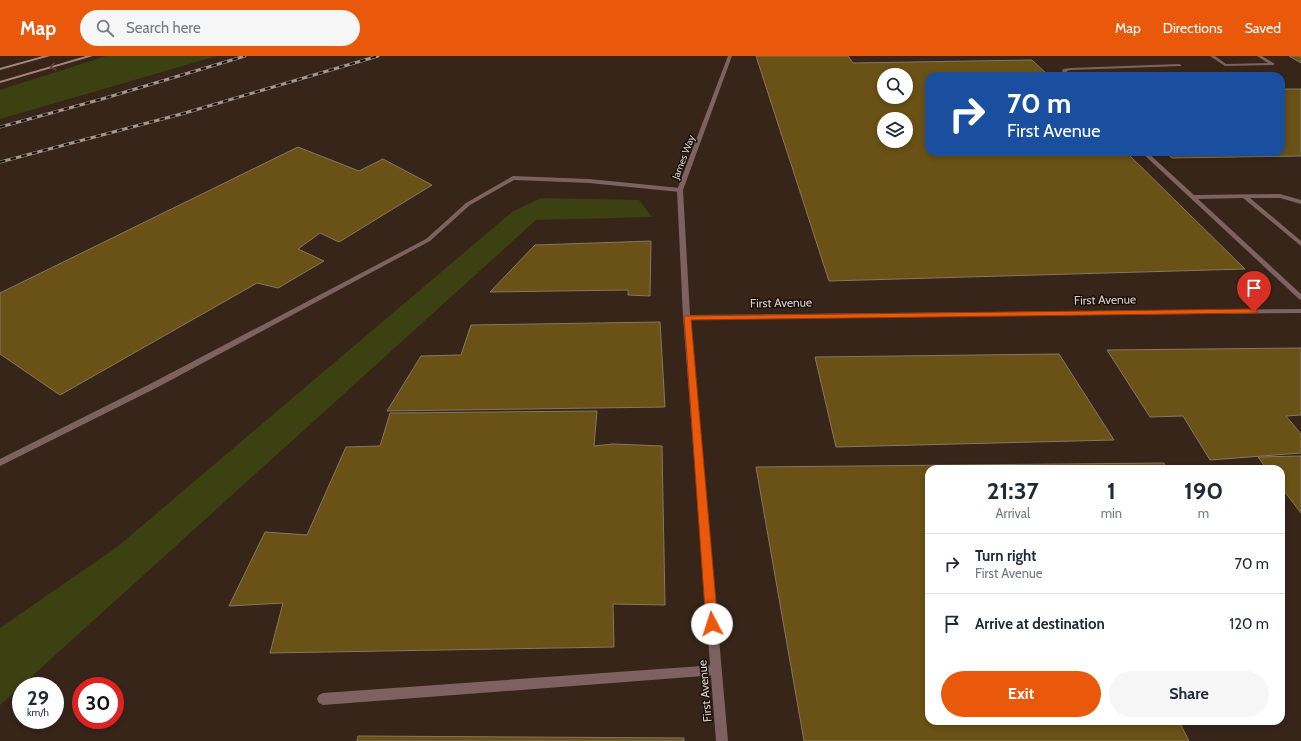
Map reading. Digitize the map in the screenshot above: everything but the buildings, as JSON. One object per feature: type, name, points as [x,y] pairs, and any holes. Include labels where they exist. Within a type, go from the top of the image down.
[{"type":"main road","points":[[0,69],[48,56]]},
{"type":"main road","points":[[0,82],[91,56]]},
{"type":"street","name":"James Way","points":[[687,317],[680,190],[730,56]]},
{"type":"street","points":[[1212,56],[1225,65],[1273,64],[1259,56]]},
{"type":"street","points":[[1064,72],[1065,70],[1071,69],[1179,65]]},
{"type":"street","points":[[1148,156],[1301,298]]},
{"type":"street","points":[[0,463],[155,385],[428,240],[468,204],[513,178],[589,181],[680,190]]},
{"type":"street","points":[[1193,197],[1280,196],[1301,202]]},
{"type":"street","points":[[1245,197],[1301,244]]},
{"type":"street","name":"First Avenue","points":[[722,741],[687,317],[1301,311]]},
{"type":"street","points":[[323,699],[716,670]]},
{"type":"green space","points":[[106,56],[217,56],[0,119],[0,90]]},
{"type":"green space","points":[[541,198],[639,200],[652,217],[536,220],[31,677],[12,677],[12,694],[0,705],[0,628],[117,547],[512,212]]},
{"type":"railway","points":[[0,127],[102,99],[245,56]]},
{"type":"railway","points":[[0,162],[185,113],[378,56]]},
{"type":"route","points":[[712,624],[687,317],[1254,312]]}]
